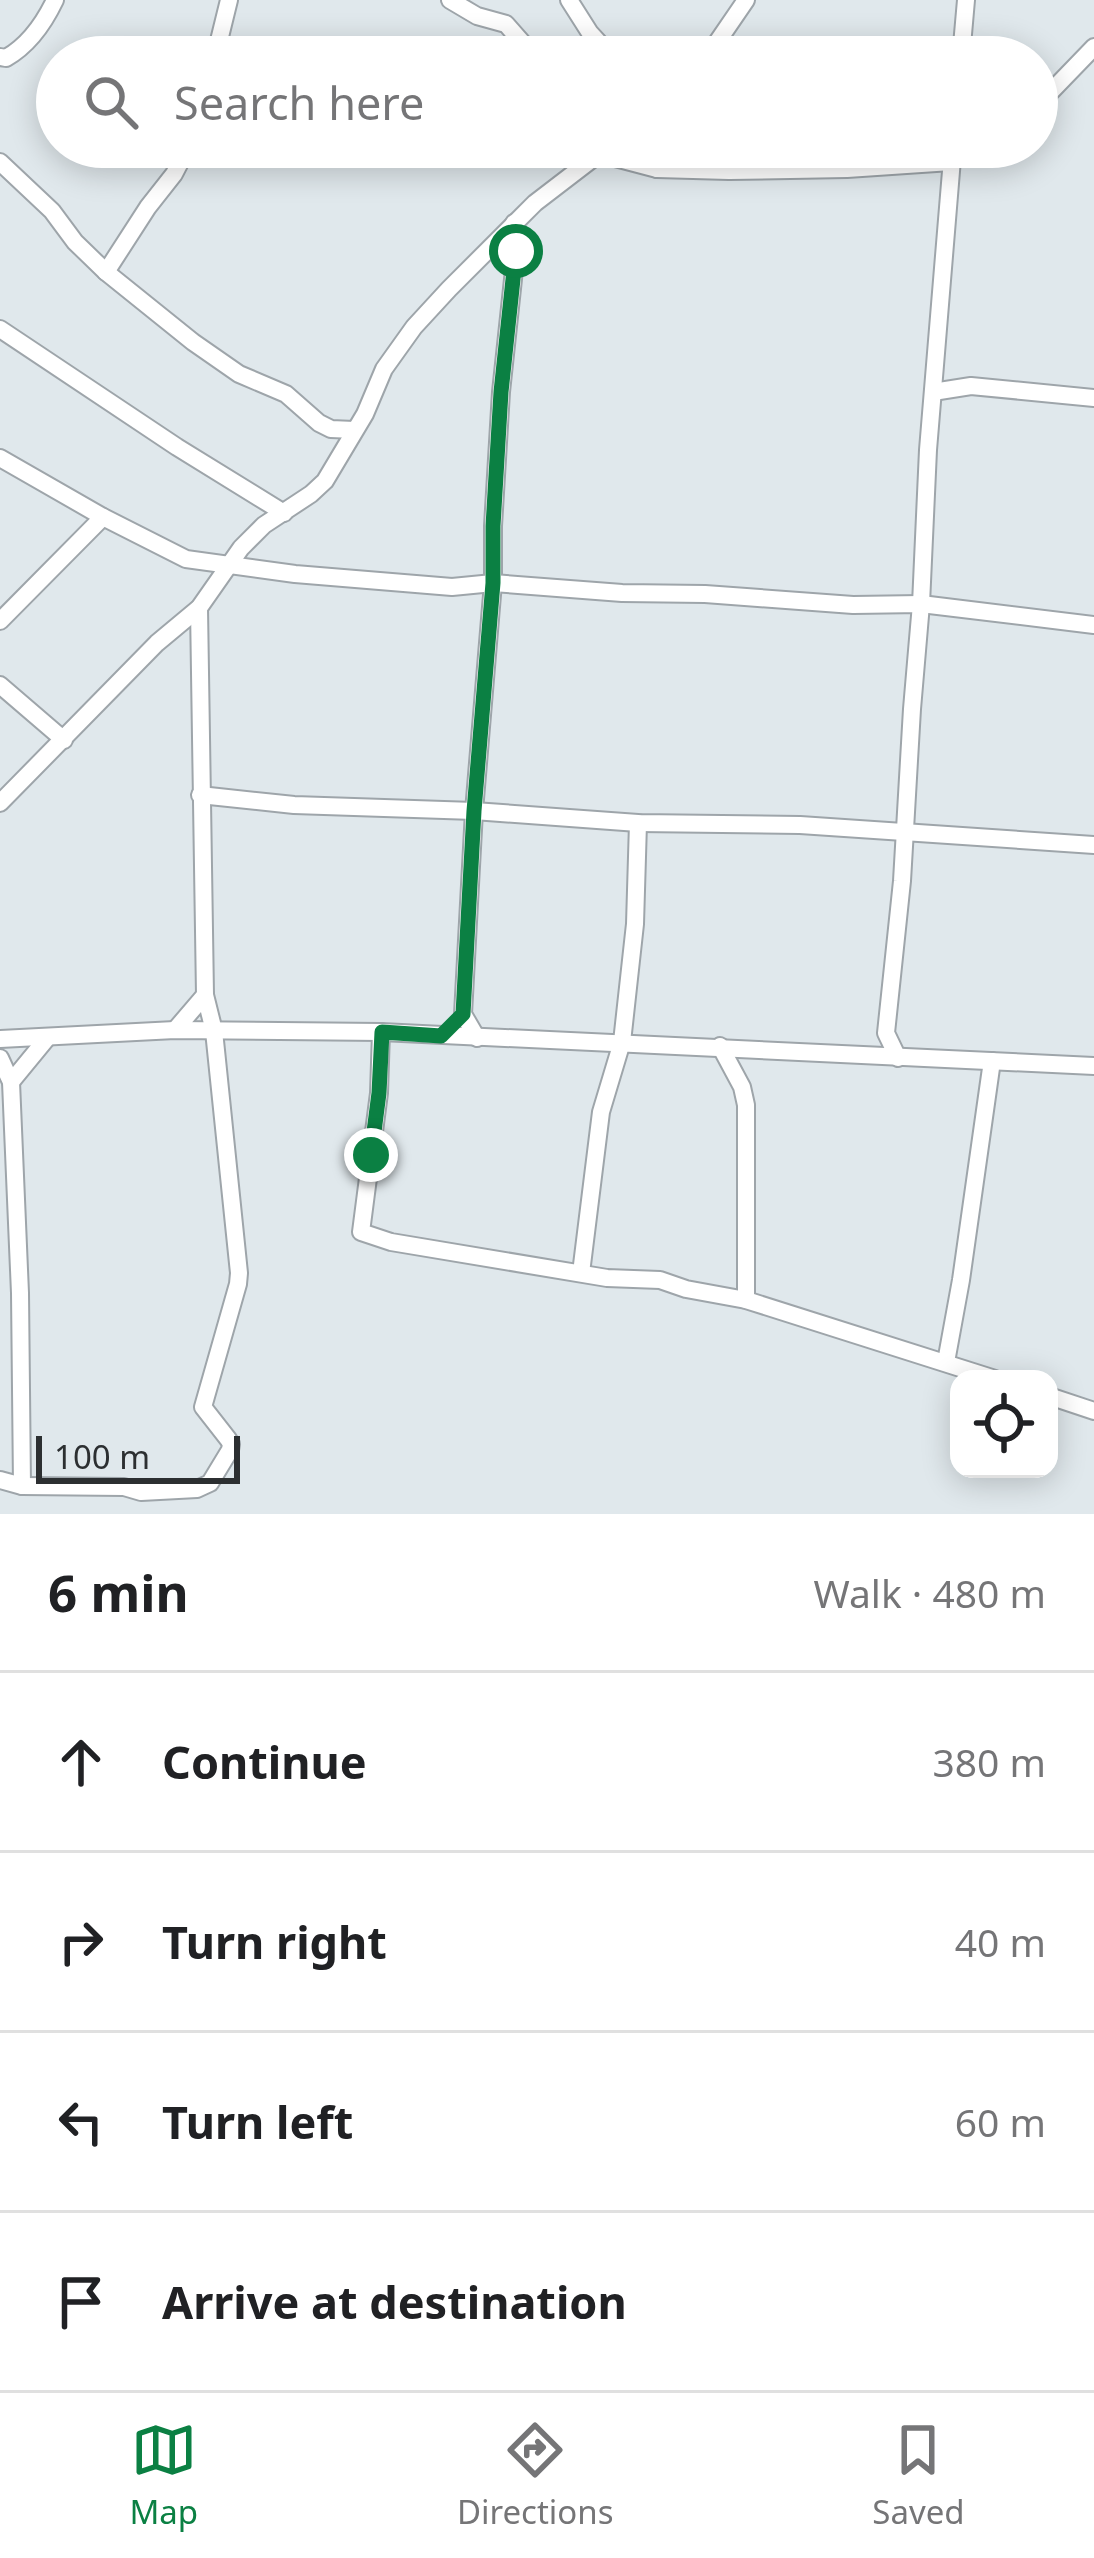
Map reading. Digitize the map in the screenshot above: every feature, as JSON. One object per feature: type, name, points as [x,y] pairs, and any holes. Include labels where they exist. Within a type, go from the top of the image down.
[{"type":"street","points":[[0,57],[18,51],[41,27],[55,0]]},
{"type":"street","points":[[220,36],[229,0]]},
{"type":"street","points":[[450,0],[478,16],[506,24],[517,36]]},
{"type":"street","points":[[569,0],[593,36]]},
{"type":"street","points":[[722,36],[746,0]]},
{"type":"street","points":[[963,36],[966,0]]},
{"type":"street","points":[[1058,84],[1094,47]]},
{"type":"street","points":[[0,162],[106,272],[193,342],[238,374],[286,394],[331,429],[354,430]]},
{"type":"street","points":[[106,272],[177,168]]},
{"type":"street","points":[[4,791],[64,740],[157,643],[199,608],[227,565],[264,525],[325,481],[384,369],[415,327],[514,223],[578,168]]},
{"type":"street","points":[[657,169],[854,168]]},
{"type":"street","points":[[898,1058],[886,1033],[897,942],[951,168]]},
{"type":"street","points":[[477,1038],[463,1014],[493,583],[501,392],[516,251],[514,223]]},
{"type":"street","points":[[0,329],[284,513]]},
{"type":"street","points":[[935,368],[971,386]]},
{"type":"street","points":[[933,392],[971,386],[1094,398]]},
{"type":"street","points":[[1,461],[185,559],[452,587],[493,583],[853,605],[921,604],[1094,626]]},
{"type":"street","points":[[0,621],[103,517]]},
{"type":"street","points":[[0,1480],[22,1486],[197,1490],[210,1483],[230,1450],[231,1444],[202,1407],[239,1273],[214,1031],[205,995],[199,608]]},
{"type":"street","points":[[0,686],[64,740]]},
{"type":"street","points":[[200,796],[638,823],[800,825],[1094,845]]},
{"type":"street","points":[[581,1273],[601,1112],[622,1042],[635,924],[638,823]]},
{"type":"street","points":[[176,1030],[205,995]]},
{"type":"street","points":[[441,1036],[463,1014]]},
{"type":"street","points":[[0,1039],[176,1030],[382,1032],[1094,1066]]},
{"type":"street","points":[[382,1032],[362,1232],[391,1242],[607,1278],[659,1280],[746,1300],[969,1370]]},
{"type":"street","points":[[865,1054],[886,1033]]},
{"type":"street","points":[[11,1082],[48,1037]]},
{"type":"street","points":[[720,1046],[742,1088],[747,1127],[746,1300]]},
{"type":"street","points":[[742,1088],[756,1048]]},
{"type":"street","points":[[0,1058],[11,1082],[8,1230],[20,1293],[22,1486]]},
{"type":"street","points":[[946,1362],[992,1061]]},
{"type":"street","points":[[1058,1399],[1094,1411]]},
{"type":"route","points":[[371,1155],[382,1032],[441,1036],[463,1014],[493,583],[501,392],[516,251]]}]
